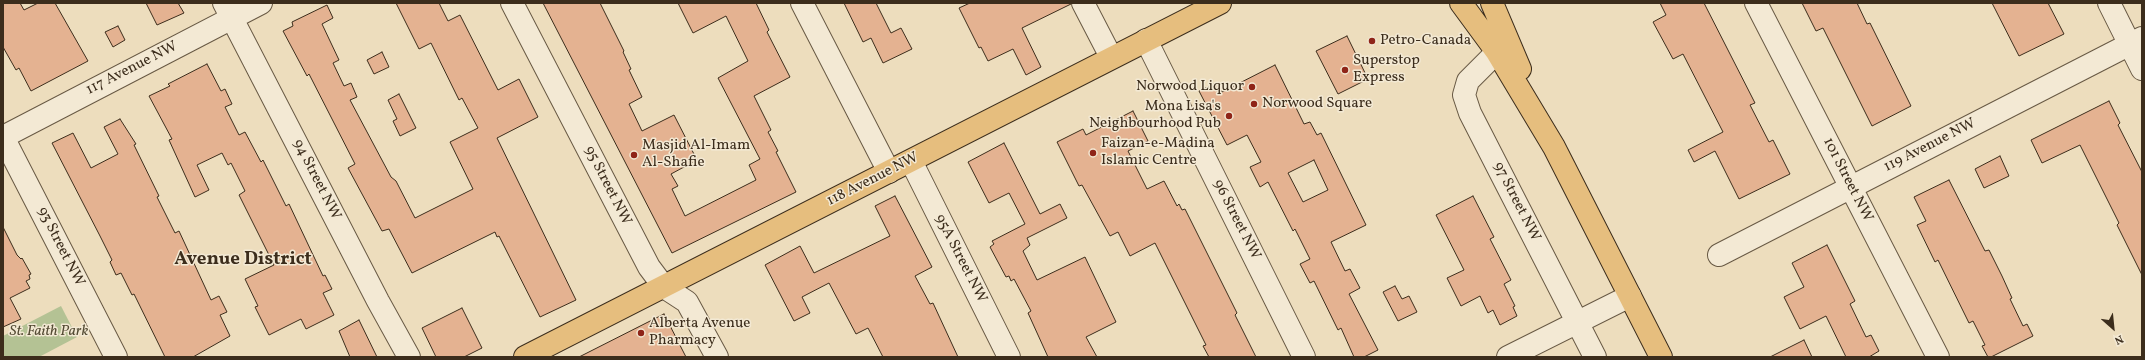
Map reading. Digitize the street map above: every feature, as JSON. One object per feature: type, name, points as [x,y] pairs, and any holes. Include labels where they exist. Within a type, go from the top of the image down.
[{"type":"main road","name":"118 Avenue NW","points":[[525,357],[1220,3]]},
{"type":"main road","points":[[1461,3],[1497,52],[1554,147]]},
{"type":"main road","points":[[1492,3],[1554,147],[1661,357]]},
{"type":"street","name":"117 Avenue NW","points":[[3,137],[228,11],[261,3]]},
{"type":"street","name":"95 Street NW","points":[[512,3],[648,267],[664,287],[687,302],[717,357]]},
{"type":"street","points":[[802,3],[889,172]]},
{"type":"street","points":[[1083,3],[1112,58]]},
{"type":"street","name":"101 Street NW","points":[[1756,3],[1938,357]]},
{"type":"street","points":[[2108,3],[2136,41],[2142,69]]},
{"type":"street","name":"94 Street NW","points":[[228,11],[378,301],[409,357]]},
{"type":"street","name":"96 Street NW","points":[[1146,40],[1304,357]]},
{"type":"street","name":"119 Avenue NW","points":[[1719,255],[2136,41]]},
{"type":"street","name":"97 Street NW","points":[[1497,52],[1468,81],[1464,95],[1470,113],[1595,357]]},
{"type":"street","name":"93 Street NW","points":[[3,137],[116,357]]},
{"type":"street","name":"95A Street NW","points":[[910,161],[1009,357]]},
{"type":"street","points":[[1508,357],[1630,296]]},
{"type":"green space","name":"St. Faith Park","points":[[61,306],[77,337],[39,357],[3,357],[3,336]]},
{"type":"building","points":[[3,3],[20,3],[24,10],[38,3],[55,3],[88,61],[31,91],[19,68],[16,70],[3,47]]},
{"type":"building","points":[[146,3],[178,3],[184,13],[157,25]]},
{"type":"building","points":[[396,3],[439,3],[448,21],[460,15],[498,90],[519,79],[538,117],[497,138],[576,300],[540,317],[499,236],[497,237],[495,232],[412,273],[389,229],[382,231],[348,168],[355,164],[309,74],[307,76],[283,31],[293,26],[292,22],[327,5],[333,18],[322,24],[339,60],[333,63],[344,86],[351,83],[357,97],[350,100],[391,177],[396,181],[415,218],[473,189],[450,142],[478,128],[462,98],[459,100],[431,43],[419,49]]},
{"type":"building","points":[[543,3],[600,3],[624,51],[623,52],[631,69],[629,70],[642,97],[629,104],[642,131],[674,115],[697,160],[671,174],[678,186],[672,189],[685,216],[756,180],[749,165],[760,159],[718,78],[748,61],[726,16],[693,33],[678,3],[756,3],[769,30],[767,32],[790,77],[754,96],[771,130],[768,132],[778,151],[776,152],[796,192],[672,253]]},
{"type":"building","points":[[844,3],[876,3],[891,33],[901,28],[912,49],[883,63],[871,38],[863,42]]},
{"type":"building","points":[[970,3],[1071,4],[1022,28],[1041,67],[1026,75],[1013,49],[988,61],[981,47],[979,48],[959,8]]},
{"type":"building","points":[[1660,3],[1704,3],[1755,103],[1750,105],[1769,142],[1773,140],[1790,174],[1739,199],[1715,151],[1694,162],[1688,150],[1723,132],[1683,54],[1673,59],[1653,22],[1666,15]]},
{"type":"building","points":[[1802,3],[1857,3],[1867,24],[1870,23],[1911,106],[1872,126],[1823,28],[1816,31]]},
{"type":"building","points":[[1992,3],[2048,3],[2064,34],[2019,56]]},
{"type":"building","points":[[118,26],[125,40],[113,47],[105,32]]},
{"type":"building","name":"Superstop Express","points":[[1347,36],[1368,79],[1338,94],[1316,51]]},
{"type":"building","points":[[382,52],[389,67],[374,74],[367,60]]},
{"type":"building","points":[[207,64],[221,91],[225,89],[232,104],[225,107],[239,135],[245,132],[261,162],[263,160],[286,206],[289,204],[323,276],[325,275],[332,289],[323,293],[334,315],[306,329],[301,319],[269,335],[255,307],[258,306],[245,279],[274,265],[239,195],[245,191],[231,163],[228,165],[222,153],[197,165],[209,190],[195,197],[169,140],[172,139],[149,96],[170,86],[168,84]]},
{"type":"building","points":[[1275,65],[1304,124],[1310,122],[1317,135],[1321,133],[1366,225],[1331,242],[1345,271],[1350,269],[1360,288],[1349,294],[1378,350],[1364,357],[1354,357],[1341,328],[1338,330],[1314,281],[1310,283],[1300,264],[1310,259],[1295,229],[1293,231],[1268,182],[1260,187],[1250,167],[1261,162],[1247,135],[1227,145],[1199,91],[1216,83],[1222,92]],"holes":[[[1314,160],[1328,190],[1303,202],[1288,173]]]},
{"type":"building","points":[[399,94],[416,128],[400,136],[393,121],[397,119],[388,100]]},
{"type":"building","points":[[2109,101],[2120,123],[2118,125],[2142,172],[2142,275],[2117,225],[2119,223],[2080,145],[2042,163],[2031,140]]},
{"type":"building","points":[[1133,111],[1148,141],[1128,151],[1147,189],[1164,181],[1177,206],[1179,204],[1182,210],[1185,209],[1237,313],[1235,315],[1256,357],[1209,357],[1203,346],[1206,345],[1155,243],[1130,256],[1118,232],[1110,236],[1082,185],[1079,186],[1057,142],[1083,129],[1086,135]]},
{"type":"building","points":[[120,119],[136,144],[134,145],[159,196],[157,197],[175,233],[179,231],[211,300],[219,296],[227,312],[220,315],[230,336],[193,357],[165,357],[134,294],[132,295],[121,273],[116,275],[110,262],[112,260],[52,143],[73,133],[91,168],[118,154],[104,127]]},
{"type":"building","points":[[1004,143],[1040,214],[1060,204],[1067,218],[1027,238],[1030,245],[1023,251],[1037,280],[1085,257],[1116,322],[1086,337],[1097,357],[1048,357],[1028,313],[1031,311],[1014,279],[1011,281],[1009,276],[1006,277],[990,247],[994,244],[992,241],[1025,224],[1009,193],[989,203],[968,162]]},
{"type":"building","points":[[2000,156],[2009,176],[1984,188],[1975,169]]},
{"type":"building","points":[[1949,180],[1985,251],[1989,250],[2012,298],[2010,299],[2023,326],[2027,324],[2033,336],[1991,357],[1988,357],[1982,346],[1985,345],[1973,321],[1969,323],[1938,260],[1935,262],[1917,225],[1926,221],[1914,197]]},
{"type":"building","points":[[895,196],[932,267],[915,276],[930,304],[933,303],[958,357],[883,357],[868,328],[856,334],[829,283],[802,297],[810,313],[794,321],[765,265],[800,246],[814,273],[890,236],[875,206]]},
{"type":"building","points":[[1473,196],[1494,237],[1490,239],[1511,280],[1504,284],[1515,306],[1513,307],[1517,316],[1500,325],[1493,310],[1488,313],[1480,296],[1461,306],[1447,278],[1464,270],[1436,215]]},
{"type":"building","points":[[3,227],[17,255],[21,259],[22,258],[31,274],[29,275],[30,279],[26,281],[30,288],[10,298],[21,319],[3,327]]},
{"type":"building","points":[[1827,245],[1855,301],[1850,304],[1866,337],[1871,335],[1879,351],[1869,357],[1846,357],[1826,316],[1800,329],[1784,297],[1804,287],[1792,263]]},
{"type":"building","points":[[1395,286],[1402,299],[1409,296],[1417,312],[1398,321],[1383,292]]},
{"type":"building","points":[[462,308],[482,348],[464,357],[436,357],[422,328]]},
{"type":"building","points":[[664,314],[686,357],[579,357]]},
{"type":"building","points":[[359,320],[377,357],[350,357],[339,331]]},
{"type":"building","points":[[1804,340],[1812,357],[1770,357]]},
{"type":"place","name":"Petro-Canada","points":[[1372,41]]},
{"type":"place","name":"Superstop Express","points":[[1345,70]]},
{"type":"place","name":"Norwood Liquor","points":[[1252,87]]},
{"type":"place","name":"Norwood Square","points":[[1254,104]]},
{"type":"place","name":"Mona Lisa's Neighbourhood Pub","points":[[1229,116]]},
{"type":"place","name":"Faizan-e-Madina Islamic Centre","points":[[1093,153]]},
{"type":"place","name":"Masjid Al-Imam Al-Shafie","points":[[634,155]]},
{"type":"place","name":"Alberta Avenue Pharmacy","points":[[641,333]]},
{"type":"district","name":"Avenue District","points":[[243,261]]}]
